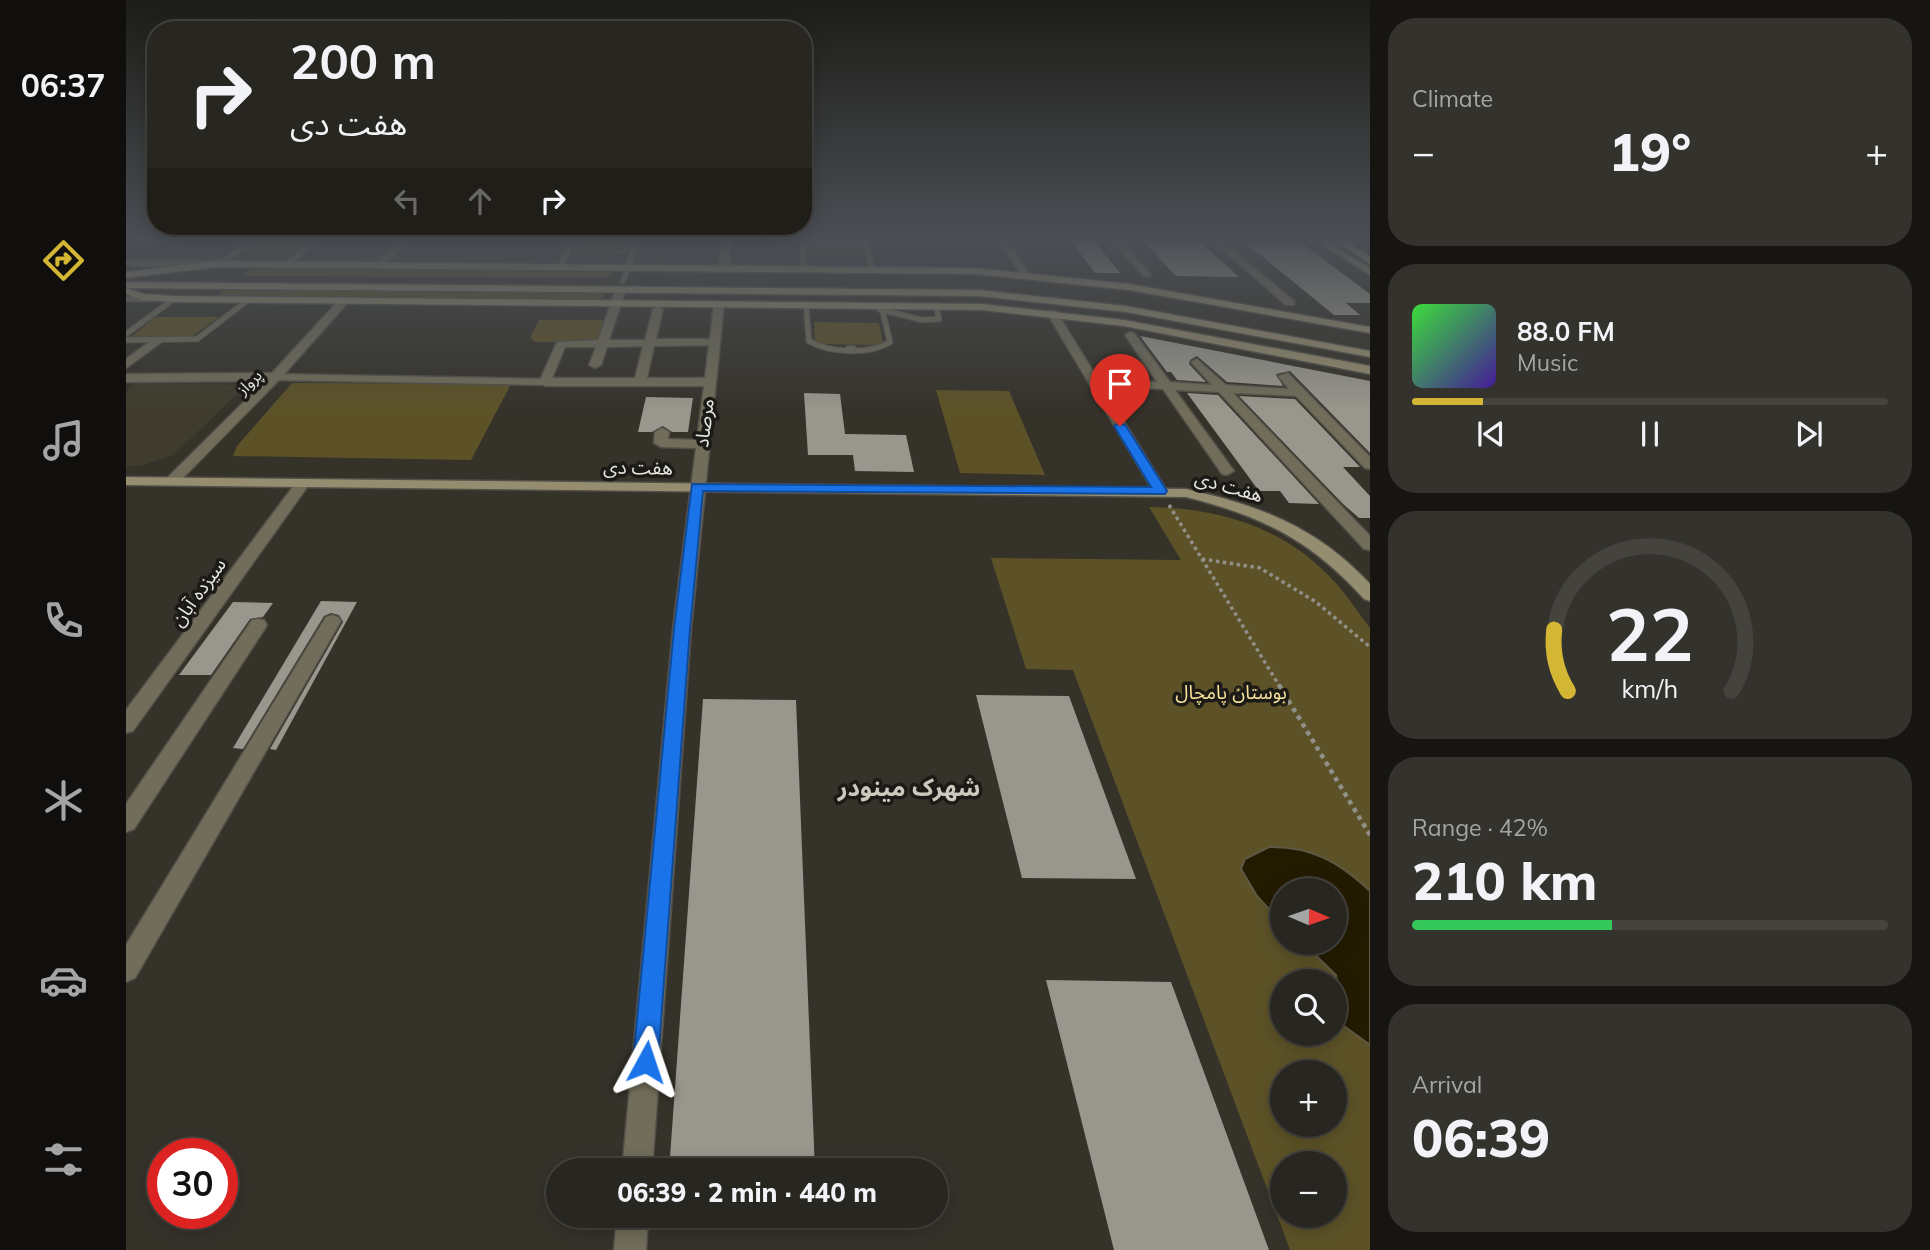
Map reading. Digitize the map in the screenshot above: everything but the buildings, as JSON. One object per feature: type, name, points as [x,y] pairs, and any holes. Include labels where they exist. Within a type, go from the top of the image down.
[{"type":"main road","points":[[141,296],[247,300],[982,307],[1052,313],[1370,370]]},
{"type":"main road","points":[[1005,296],[1076,302],[1370,354]]},
{"type":"main road","points":[[1077,296],[1180,311],[1370,346]]},
{"type":"main road","points":[[1149,296],[1180,311]]},
{"type":"main road","points":[[1181,296],[1370,330]]},
{"type":"main road","points":[[982,307],[1076,302]]},
{"type":"main road","points":[[1213,340],[1280,337]]},
{"type":"main road","name":"هفت دی","points":[[126,481],[1186,493],[1223,501],[1274,519],[1314,540],[1350,571],[1370,596]]},
{"type":"street","points":[[595,365],[618,296]]},
{"type":"street","points":[[1282,296],[1290,303]]},
{"type":"street","name":"پرواز","points":[[170,482],[275,377],[345,300]]},
{"type":"street","name":"مرصاد","points":[[638,1158],[682,629],[719,304]]},
{"type":"street","points":[[640,382],[658,309]]},
{"type":"street","points":[[1052,313],[1161,491]]},
{"type":"street","points":[[1130,335],[1227,471]]},
{"type":"street","points":[[126,365],[157,341]]},
{"type":"street","points":[[709,382],[545,382],[561,344],[714,342]]},
{"type":"street","points":[[1197,362],[1370,545]]},
{"type":"street","points":[[1284,376],[1370,465]]},
{"type":"street","points":[[126,378],[275,377]]},
{"type":"street","points":[[1093,382],[1298,393]]},
{"type":"street","points":[[662,432],[661,443],[702,444]]},
{"type":"street","name":"سیزده آبان","points":[[126,725],[303,483]]},
{"type":"street","points":[[126,969],[134,942],[332,621]]},
{"type":"street","points":[[126,822],[258,625]]},
{"type":"street","points":[[630,1250],[632,1228]]},
{"type":"lane","points":[[126,299],[174,299]]},
{"type":"lane","points":[[126,334],[174,299]]},
{"type":"lane","points":[[126,340],[188,341],[201,337],[247,300]]},
{"type":"lane","points":[[806,304],[809,341],[822,348],[877,349],[888,346],[890,342],[878,307]]},
{"type":"lane","points":[[275,377],[545,382]]},
{"type":"path","points":[[1161,491],[1370,835]]},
{"type":"path","points":[[1202,559],[1260,568],[1316,602],[1370,646]]},
{"type":"shaded area","points":[[136,383],[246,385],[174,455],[140,466],[126,466],[126,391]]},
{"type":"shaded area","points":[[1269,847],[1312,853],[1348,872],[1370,891],[1370,1045],[1347,1028],[1347,969],[1330,969],[1316,956],[1348,956],[1348,878],[1270,878],[1270,910],[1257,896],[1241,869],[1245,859]]},
{"type":"green space","points":[[216,296],[604,296],[594,300]]},
{"type":"green space","points":[[155,317],[219,317],[190,338],[130,338]]},
{"type":"green space","points":[[539,320],[604,320],[597,339],[592,342],[535,342],[530,338]]},
{"type":"green space","points":[[814,322],[879,323],[883,342],[876,345],[821,344],[815,341]]},
{"type":"green space","points":[[292,383],[511,384],[471,460],[233,456],[237,446]]},
{"type":"green space","points":[[936,390],[1009,391],[1045,475],[960,473]]},
{"type":"green space","name":"بوستان پامچال","points":[[1149,507],[1199,511],[1247,523],[1291,545],[1330,577],[1370,628],[1370,1250],[1290,1250],[1282,1228],[1347,1228],[1347,1151],[1270,1151],[1270,1197],[1073,670],[1026,669],[991,558],[1181,560]]},
{"type":"district","name":"شهرک مینودر","points":[[909,787]]},
{"type":"route","points":[[646,1062],[682,629],[697,487],[1160,491],[1120,426]]}]
